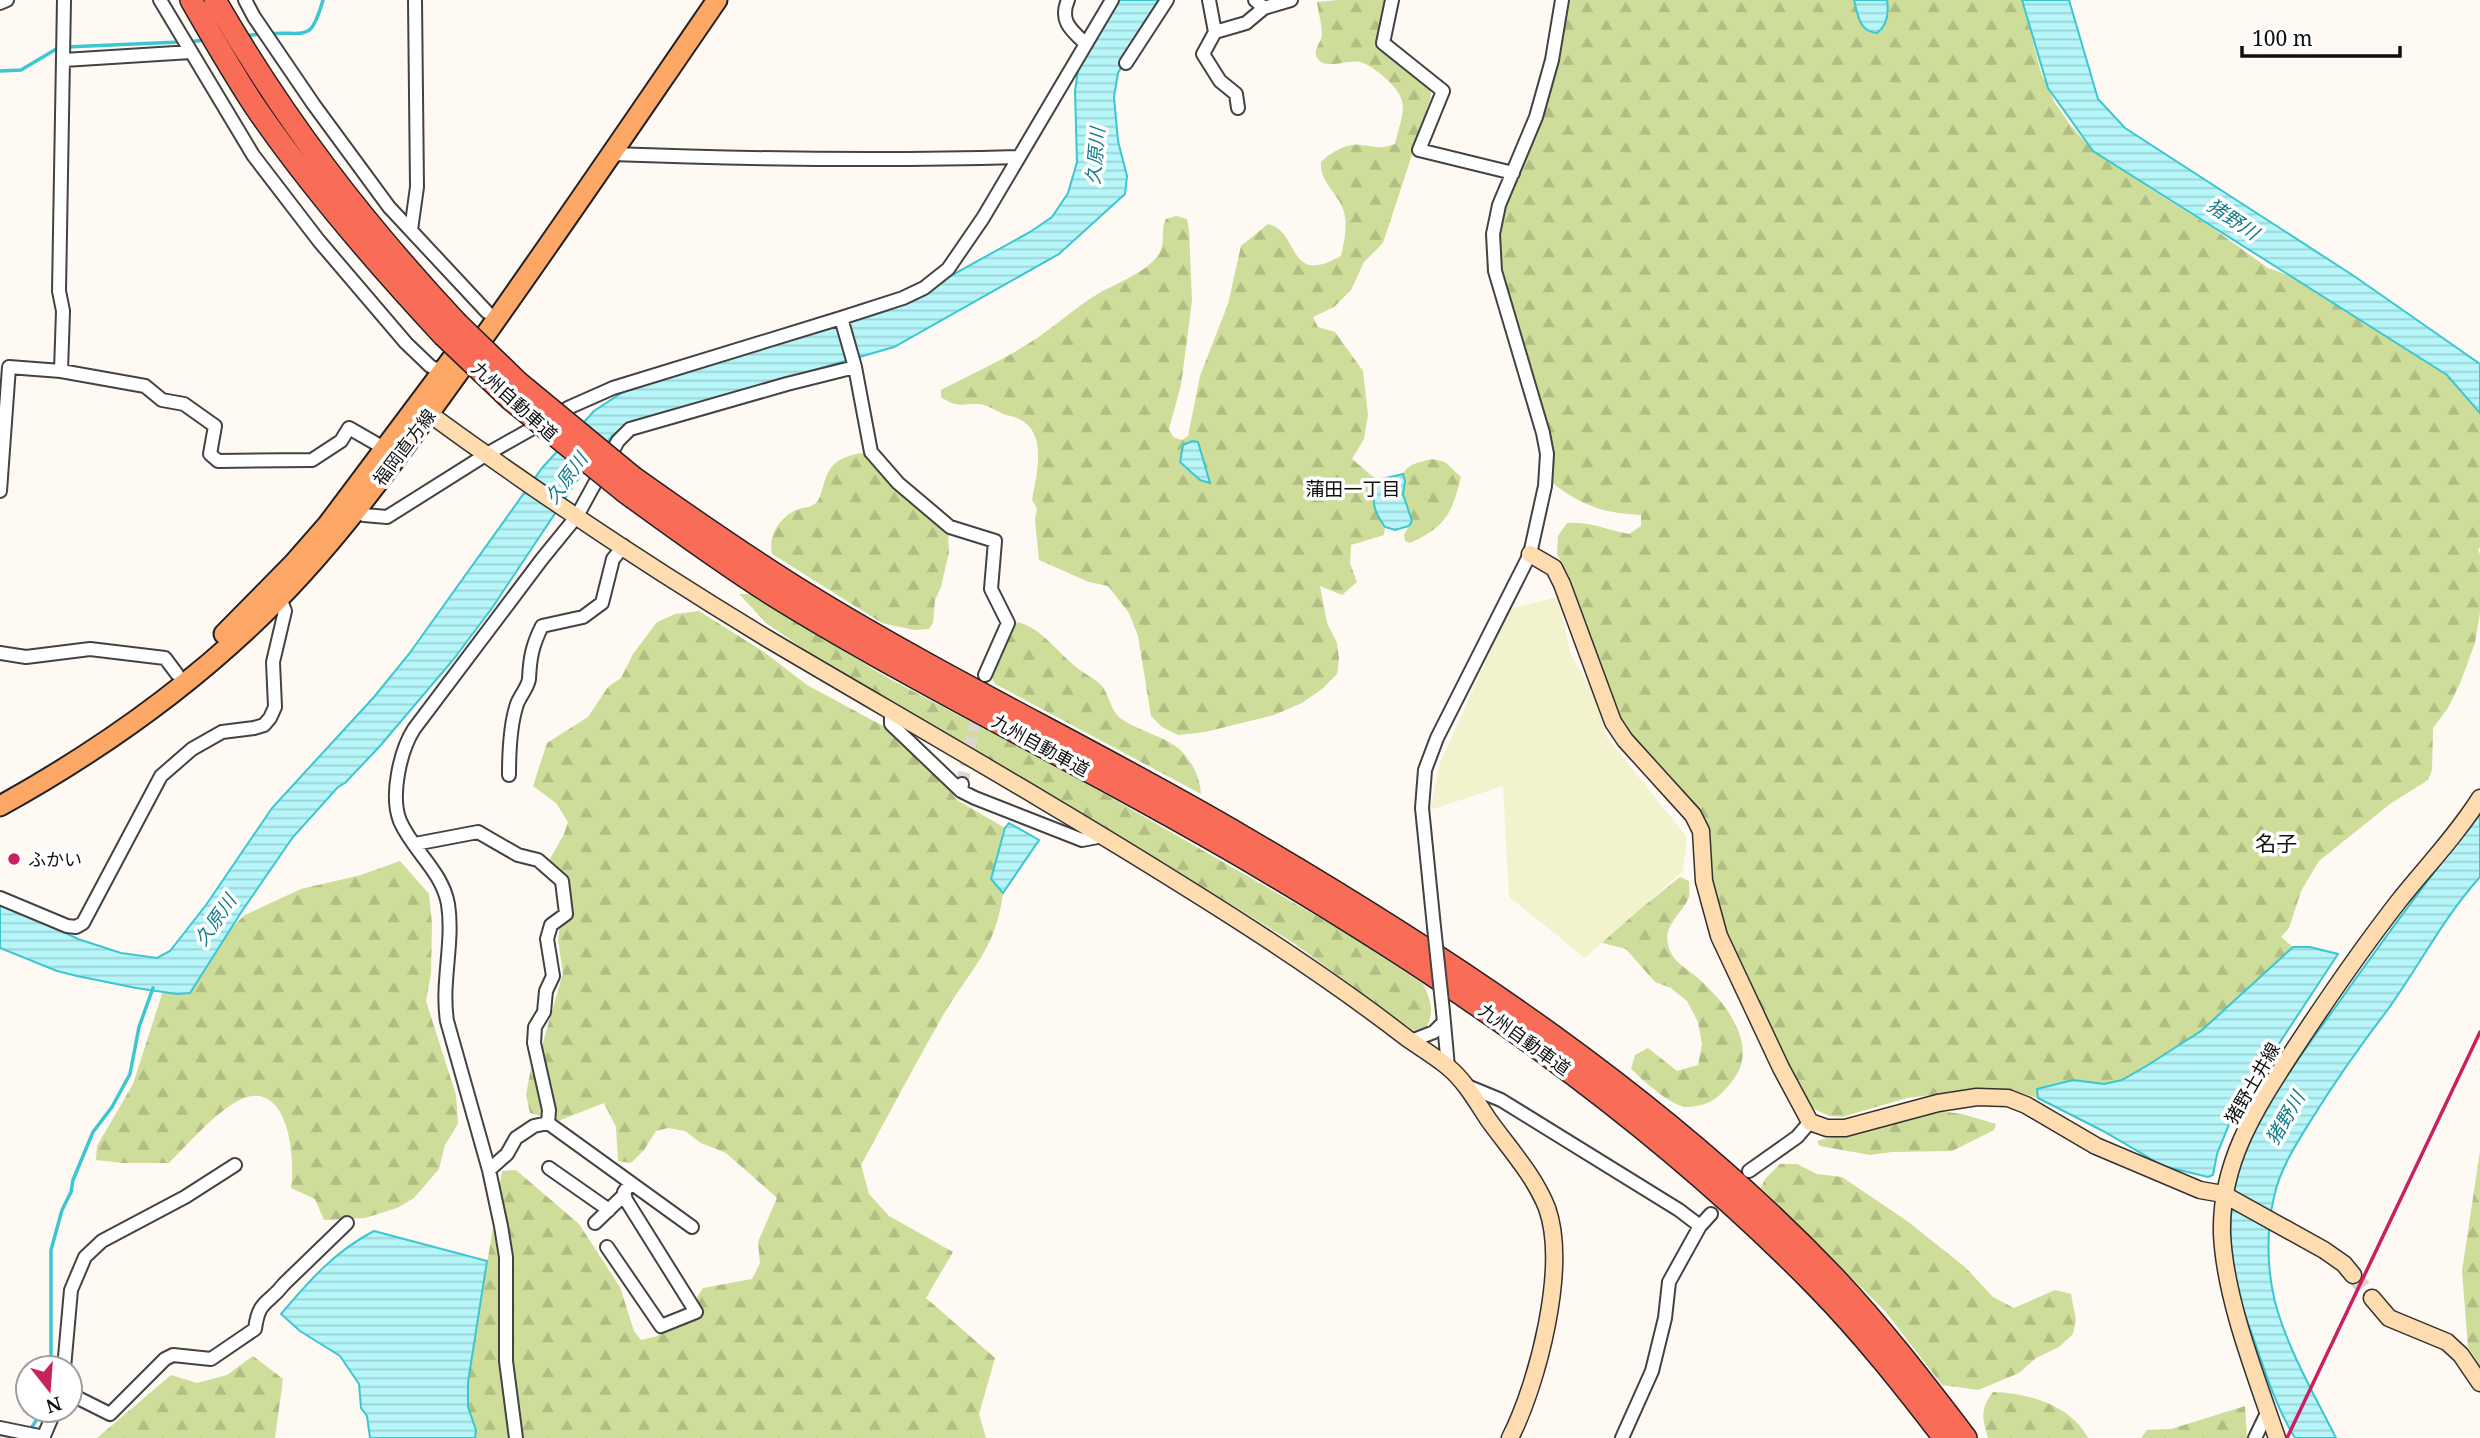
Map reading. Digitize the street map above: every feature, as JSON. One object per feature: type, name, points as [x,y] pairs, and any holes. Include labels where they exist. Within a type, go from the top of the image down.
[{"type":"highway","name":"九州自動車道","points":[[191,0],[242,85],[297,165],[369,254],[449,328]]},
{"type":"highway","name":"九州自動車道","points":[[215,0],[313,153],[449,328],[511,400],[555,438],[695,521],[814,599],[1313,878],[1420,945],[1544,1030],[1655,1115],[1787,1231],[1834,1278],[1891,1343],[1966,1438]]},
{"type":"highway","name":"九州自動車道","points":[[629,484],[770,593],[1230,850],[1410,960],[1500,1021],[1602,1096],[1734,1206],[1821,1291],[1890,1369],[1944,1438]]},
{"type":"main road","name":"福岡直方線","points":[[423,410],[442,372],[702,0]]},
{"type":"main road","name":"福岡直方線","points":[[0,791],[83,743],[177,674],[219,639],[293,564],[392,452],[496,322],[717,0]]},
{"type":"main road","name":"福岡直方線","points":[[0,806],[123,732],[200,673],[280,597],[357,510],[392,452]]},
{"type":"street","points":[[0,3],[7,0]]},
{"type":"street","points":[[61,371],[63,311],[59,290],[64,0]]},
{"type":"street","points":[[160,0],[253,155],[319,241],[406,343],[430,366],[442,372]]},
{"type":"street","points":[[245,0],[314,105],[389,207],[486,312]]},
{"type":"street","points":[[411,230],[417,187],[415,0]]},
{"type":"street","points":[[1068,0],[1063,15],[1066,23],[1086,44]]},
{"type":"street","points":[[357,510],[364,515],[387,517],[486,454],[570,407],[613,388],[842,322],[925,288],[948,270],[990,207],[1017,157],[1112,0]]},
{"type":"street","points":[[1126,63],[1166,0],[1174,0]]},
{"type":"street","points":[[1209,0],[1215,32],[1203,54],[1220,81],[1236,94],[1238,108]]},
{"type":"street","points":[[1215,32],[1246,23],[1260,4],[1291,0]]},
{"type":"street","points":[[1392,0],[1383,43],[1443,91],[1419,150],[1513,173]]},
{"type":"street","points":[[1448,1068],[1422,808],[1425,770],[1437,738],[1530,554],[1545,486],[1546,454],[1543,433],[1495,271],[1493,233],[1499,205],[1536,117],[1552,60],[1562,0]]},
{"type":"street","points":[[64,60],[191,52]]},
{"type":"street","points":[[611,154],[755,159],[920,160],[1017,157]]},
{"type":"street","points":[[842,322],[855,367],[871,452],[898,483],[950,527],[995,541],[991,589],[1008,623],[985,675]]},
{"type":"street","points":[[0,491],[9,367],[61,371],[145,386],[162,400],[184,404],[215,426],[210,454],[218,461],[312,460],[341,441],[349,428],[392,452]]},
{"type":"street","points":[[516,1438],[506,1361],[506,1257],[489,1170],[447,1021],[444,1000],[450,927],[443,885],[400,821],[397,785],[404,744],[542,559],[578,516],[618,441],[630,429],[855,367]]},
{"type":"street","points":[[423,410],[578,516],[767,638],[1103,836],[1254,930],[1368,1007],[1448,1068],[1466,1086],[1535,1183],[1548,1210],[1554,1279],[1543,1337],[1522,1414],[1510,1438]]},
{"type":"street","points":[[509,775],[509,753],[516,705],[529,680],[529,659],[538,633],[542,626],[583,617],[602,603],[613,559],[624,546]]},
{"type":"street","points":[[1530,554],[1554,568],[1562,584],[1613,722],[1625,740],[1693,815],[1701,831],[1704,881],[1719,936],[1781,1068],[1810,1122],[1826,1128],[1845,1128],[1938,1103],[1978,1097],[2008,1098],[2119,1156],[2200,1190],[2229,1198],[2324,1250],[2344,1264],[2353,1275]]},
{"type":"street","points":[[0,898],[67,926],[76,927],[83,923],[161,776],[192,749],[222,732],[244,727],[254,728],[264,725],[270,718],[275,707],[273,662],[285,611],[280,597]]},
{"type":"street","points":[[0,653],[26,657],[90,649],[164,658],[177,674]]},
{"type":"street","points":[[891,710],[891,724],[962,787],[1082,840],[1103,836]]},
{"type":"street","name":"猪野土井線","points":[[2277,1438],[2228,1281],[2222,1235],[2232,1161],[2248,1124],[2289,1057],[2362,950],[2480,798]]},
{"type":"street","points":[[415,844],[478,832],[519,855],[538,860],[562,881],[566,914],[551,925],[547,939],[553,976],[546,991],[544,1012],[535,1027],[534,1043],[548,1110],[548,1123]]},
{"type":"street","points":[[1411,1041],[1434,1032],[1443,1017]]},
{"type":"street","points":[[1466,1086],[1501,1100],[1679,1210],[1700,1226]]},
{"type":"street","points":[[1749,1171],[1797,1137],[1810,1122]]},
{"type":"street","points":[[489,1170],[507,1154],[516,1138],[527,1130],[548,1123]]},
{"type":"street","points":[[548,1123],[692,1227]]},
{"type":"street","points":[[65,1354],[71,1290],[85,1257],[102,1241],[186,1197],[235,1164]]},
{"type":"street","points":[[549,1168],[609,1210]]},
{"type":"street","points":[[595,1223],[624,1195],[631,1183]]},
{"type":"street","points":[[607,1247],[661,1326],[696,1311],[624,1195]]},
{"type":"street","points":[[1622,1438],[1652,1371],[1665,1318],[1669,1282],[1700,1226],[1711,1214]]},
{"type":"street","points":[[84,1401],[110,1414],[164,1359],[173,1355],[211,1359],[255,1329],[261,1306],[346,1223]]},
{"type":"street","points":[[2372,1298],[2389,1318],[2447,1342],[2461,1355],[2480,1383]]},
{"type":"street","points":[[2255,1438],[2268,1410]]},
{"type":"street","points":[[0,1428],[44,1437]]},
{"type":"green space","points":[[1386,0],[1382,49],[1430,88],[1431,97],[1383,243],[1364,262],[1351,290],[1334,307],[1313,317],[1318,327],[1335,332],[1363,371],[1368,415],[1364,439],[1352,459],[1377,480],[1374,505],[1385,527],[1384,535],[1351,545],[1350,563],[1357,582],[1342,595],[1320,586],[1327,623],[1337,643],[1339,659],[1337,674],[1322,689],[1302,703],[1274,715],[1205,732],[1178,735],[1162,727],[1151,716],[1138,636],[1129,613],[1108,586],[1089,582],[1039,560],[1035,520],[1037,508],[1032,500],[1038,448],[1031,429],[1019,419],[984,405],[952,403],[941,397],[941,390],[1016,351],[1096,295],[1146,267],[1161,250],[1166,219],[1176,216],[1187,219],[1189,229],[1192,301],[1181,385],[1169,429],[1173,437],[1182,440],[1188,436],[1200,376],[1228,304],[1241,246],[1268,224],[1286,237],[1302,262],[1311,265],[1323,264],[1341,256],[1345,217],[1341,205],[1323,176],[1321,162],[1346,146],[1357,144],[1386,147],[1395,144],[1403,107],[1402,100],[1392,85],[1363,63],[1355,61],[1326,64],[1316,56],[1322,34],[1317,2]]},
{"type":"green space","points":[[1569,0],[2022,0],[2041,73],[2055,103],[2093,151],[2122,167],[2268,268],[2293,277],[2366,320],[2447,375],[2480,410],[2480,612],[2475,643],[2461,681],[2448,708],[2433,728],[2432,770],[2428,780],[2390,804],[2319,861],[2301,891],[2289,928],[2281,937],[2293,947],[2201,1031],[2122,1080],[2104,1084],[2073,1080],[2037,1089],[2038,1098],[2011,1090],[1988,1088],[1907,1098],[1842,1117],[1829,1116],[1804,1101],[1721,921],[1709,866],[1708,845],[1623,734],[1582,623],[1569,576],[1557,554],[1558,536],[1567,523],[1629,534],[1641,526],[1641,515],[1593,507],[1551,482],[1554,456],[1500,263],[1499,236],[1505,205],[1555,78]]},
{"type":"green space","points":[[861,453],[868,456],[948,530],[949,552],[941,587],[935,600],[933,623],[929,629],[914,630],[882,623],[772,554],[773,534],[780,523],[790,513],[817,502],[828,473],[835,463]]},
{"type":"green space","points":[[1432,459],[1445,462],[1461,477],[1446,518],[1432,531],[1410,543],[1405,541],[1404,535],[1412,521],[1403,493],[1403,474],[1412,465]]},
{"type":"green space","points":[[739,594],[749,594],[888,678],[1075,777],[1341,930],[1423,984],[1431,1005],[1427,1026],[1414,1031],[1295,944],[1174,869],[814,656],[766,623]]},
{"type":"green space","points":[[1558,597],[1571,655],[1594,694],[1606,736],[1687,837],[1683,871],[1585,958],[1509,897],[1503,786],[1430,810],[1440,763],[1509,609]]},
{"type":"green space","points":[[699,611],[764,652],[807,685],[909,740],[957,800],[1005,828],[991,879],[1003,893],[988,945],[942,1017],[861,1165],[869,1194],[889,1216],[953,1252],[926,1298],[995,1358],[979,1414],[986,1438],[475,1438],[476,1430],[468,1407],[468,1382],[502,1171],[516,1170],[579,1224],[620,1287],[634,1331],[641,1340],[658,1336],[661,1331],[701,1314],[697,1297],[703,1288],[752,1279],[760,1263],[758,1242],[777,1198],[726,1153],[701,1143],[685,1131],[668,1128],[656,1131],[644,1150],[631,1163],[618,1161],[616,1127],[604,1103],[558,1121],[530,1113],[526,1095],[531,1068],[542,1046],[563,973],[558,940],[562,908],[560,886],[550,859],[568,822],[556,803],[533,786],[547,743],[588,717],[608,687],[621,678],[633,654],[657,622],[675,614]]},
{"type":"green space","points":[[1017,622],[1034,629],[1076,667],[1099,683],[1120,718],[1179,749],[1194,768],[1201,794],[995,684],[992,677]]},
{"type":"green space","points":[[400,861],[429,894],[432,924],[431,973],[426,1001],[456,1095],[458,1124],[445,1145],[439,1169],[414,1198],[397,1208],[365,1218],[324,1220],[315,1199],[291,1188],[292,1156],[289,1138],[277,1107],[266,1098],[252,1096],[234,1103],[217,1116],[169,1163],[96,1160],[97,1146],[133,1084],[162,994],[175,979],[245,915],[301,889],[361,875]]},
{"type":"green space","points":[[1680,877],[1689,881],[1689,895],[1668,931],[1670,950],[1676,960],[1709,989],[1728,1012],[1736,1025],[1743,1053],[1740,1067],[1723,1092],[1714,1100],[1689,1107],[1667,1099],[1631,1069],[1635,1055],[1648,1048],[1677,1071],[1698,1065],[1702,1044],[1698,1022],[1687,1001],[1671,988],[1655,982],[1626,949],[1599,942]]},
{"type":"green space","points":[[1939,1111],[1962,1114],[1996,1124],[1994,1130],[1952,1151],[1870,1155],[1820,1146],[1817,1141],[1915,1115]]},
{"type":"green space","points":[[2480,1151],[2480,1366],[2468,1347],[2462,1271]]},
{"type":"green space","points":[[1780,1164],[1797,1164],[1817,1174],[1842,1177],[1907,1221],[1965,1267],[1993,1297],[2014,1308],[2055,1290],[2071,1294],[2076,1320],[2073,1334],[2059,1347],[2036,1358],[2019,1373],[1978,1390],[1942,1385],[1885,1311],[1761,1188],[1765,1179]]},
{"type":"green space","points":[[253,1356],[283,1379],[275,1438],[97,1438],[171,1375],[197,1383],[227,1375]]},
{"type":"green space","points":[[1993,1392],[2034,1398],[2060,1409],[2071,1417],[2088,1438],[1988,1438],[1983,1414]]},
{"type":"green space","points":[[2245,1406],[2247,1438],[2141,1438],[2147,1430],[2171,1429]]},
{"type":"water","name":"久原川","points":[[1116,0],[1161,0],[1118,73],[1114,97],[1118,141],[1127,176],[1125,194],[1059,254],[894,347],[627,424],[612,436],[576,482],[492,608],[453,660],[380,746],[293,837],[190,993],[177,994],[136,988],[77,976],[57,971],[0,948],[0,905],[78,939],[121,953],[157,958],[170,951],[206,905],[272,808],[374,697],[409,654],[542,468],[594,411],[626,390],[889,310],[1030,232],[1052,217],[1068,193],[1077,162],[1075,91],[1078,70],[1084,53]]},
{"type":"water","points":[[1854,0],[1887,0],[1887,18],[1877,33],[1866,30],[1863,26]]},
{"type":"water","name":"猪野川","points":[[2022,0],[2069,0],[2098,99],[2125,128],[2354,276],[2480,364],[2480,413],[2447,375],[2093,151],[2048,88]]},
{"type":"water","points":[[1192,441],[1198,442],[1210,483],[1200,480],[1180,462],[1183,445]]},
{"type":"water","points":[[1403,474],[1403,494],[1412,521],[1409,526],[1395,530],[1385,527],[1381,521],[1375,510],[1374,494],[1377,480]]},
{"type":"water","name":"猪野川","points":[[2480,814],[2480,877],[2442,926],[2398,995],[2330,1090],[2290,1155],[2277,1186],[2271,1210],[2269,1236],[2270,1276],[2275,1302],[2294,1355],[2336,1438],[2295,1438],[2272,1390],[2241,1305],[2232,1269],[2231,1219],[2240,1166],[2261,1118],[2291,1069],[2407,908]]},
{"type":"water","points":[[1009,823],[1039,840],[1003,893],[991,879],[1005,828]]},
{"type":"water","points":[[2293,947],[2310,947],[2338,954],[2234,1112],[2217,1154],[2213,1175],[2208,1177],[2163,1166],[2038,1098],[2037,1089],[2073,1080],[2104,1084],[2122,1080],[2148,1065],[2201,1031]]},
{"type":"water","points":[[374,1231],[487,1261],[468,1382],[468,1407],[476,1430],[475,1438],[370,1438],[367,1416],[361,1408],[359,1384],[340,1356],[300,1331],[281,1314],[335,1257]]},
{"type":"waterway","points":[[268,34],[299,33],[310,29],[323,0]]},
{"type":"waterway","points":[[244,36],[261,34]]},
{"type":"waterway","points":[[188,42],[205,40]]},
{"type":"waterway","points":[[66,47],[180,42]]},
{"type":"waterway","points":[[0,71],[21,70],[58,48]]},
{"type":"waterway","points":[[51,1354],[51,1250],[62,1210],[93,1132],[112,1107],[130,1074],[139,1027],[153,988]]},
{"type":"waterway","points":[[30,1430],[34,1424]]},
{"type":"tunnel","points":[[962,784],[985,675]]},
{"type":"tunnel","points":[[2353,1275],[2372,1298]]},
{"type":"railway","points":[[2287,1438],[2480,1032]]},
{"type":"place","name":"ふかい","points":[[14,859]]},
{"type":"district","name":"蒲田一丁目","points":[[1353,489]]},
{"type":"district","name":"名子","points":[[2276,843]]}]
